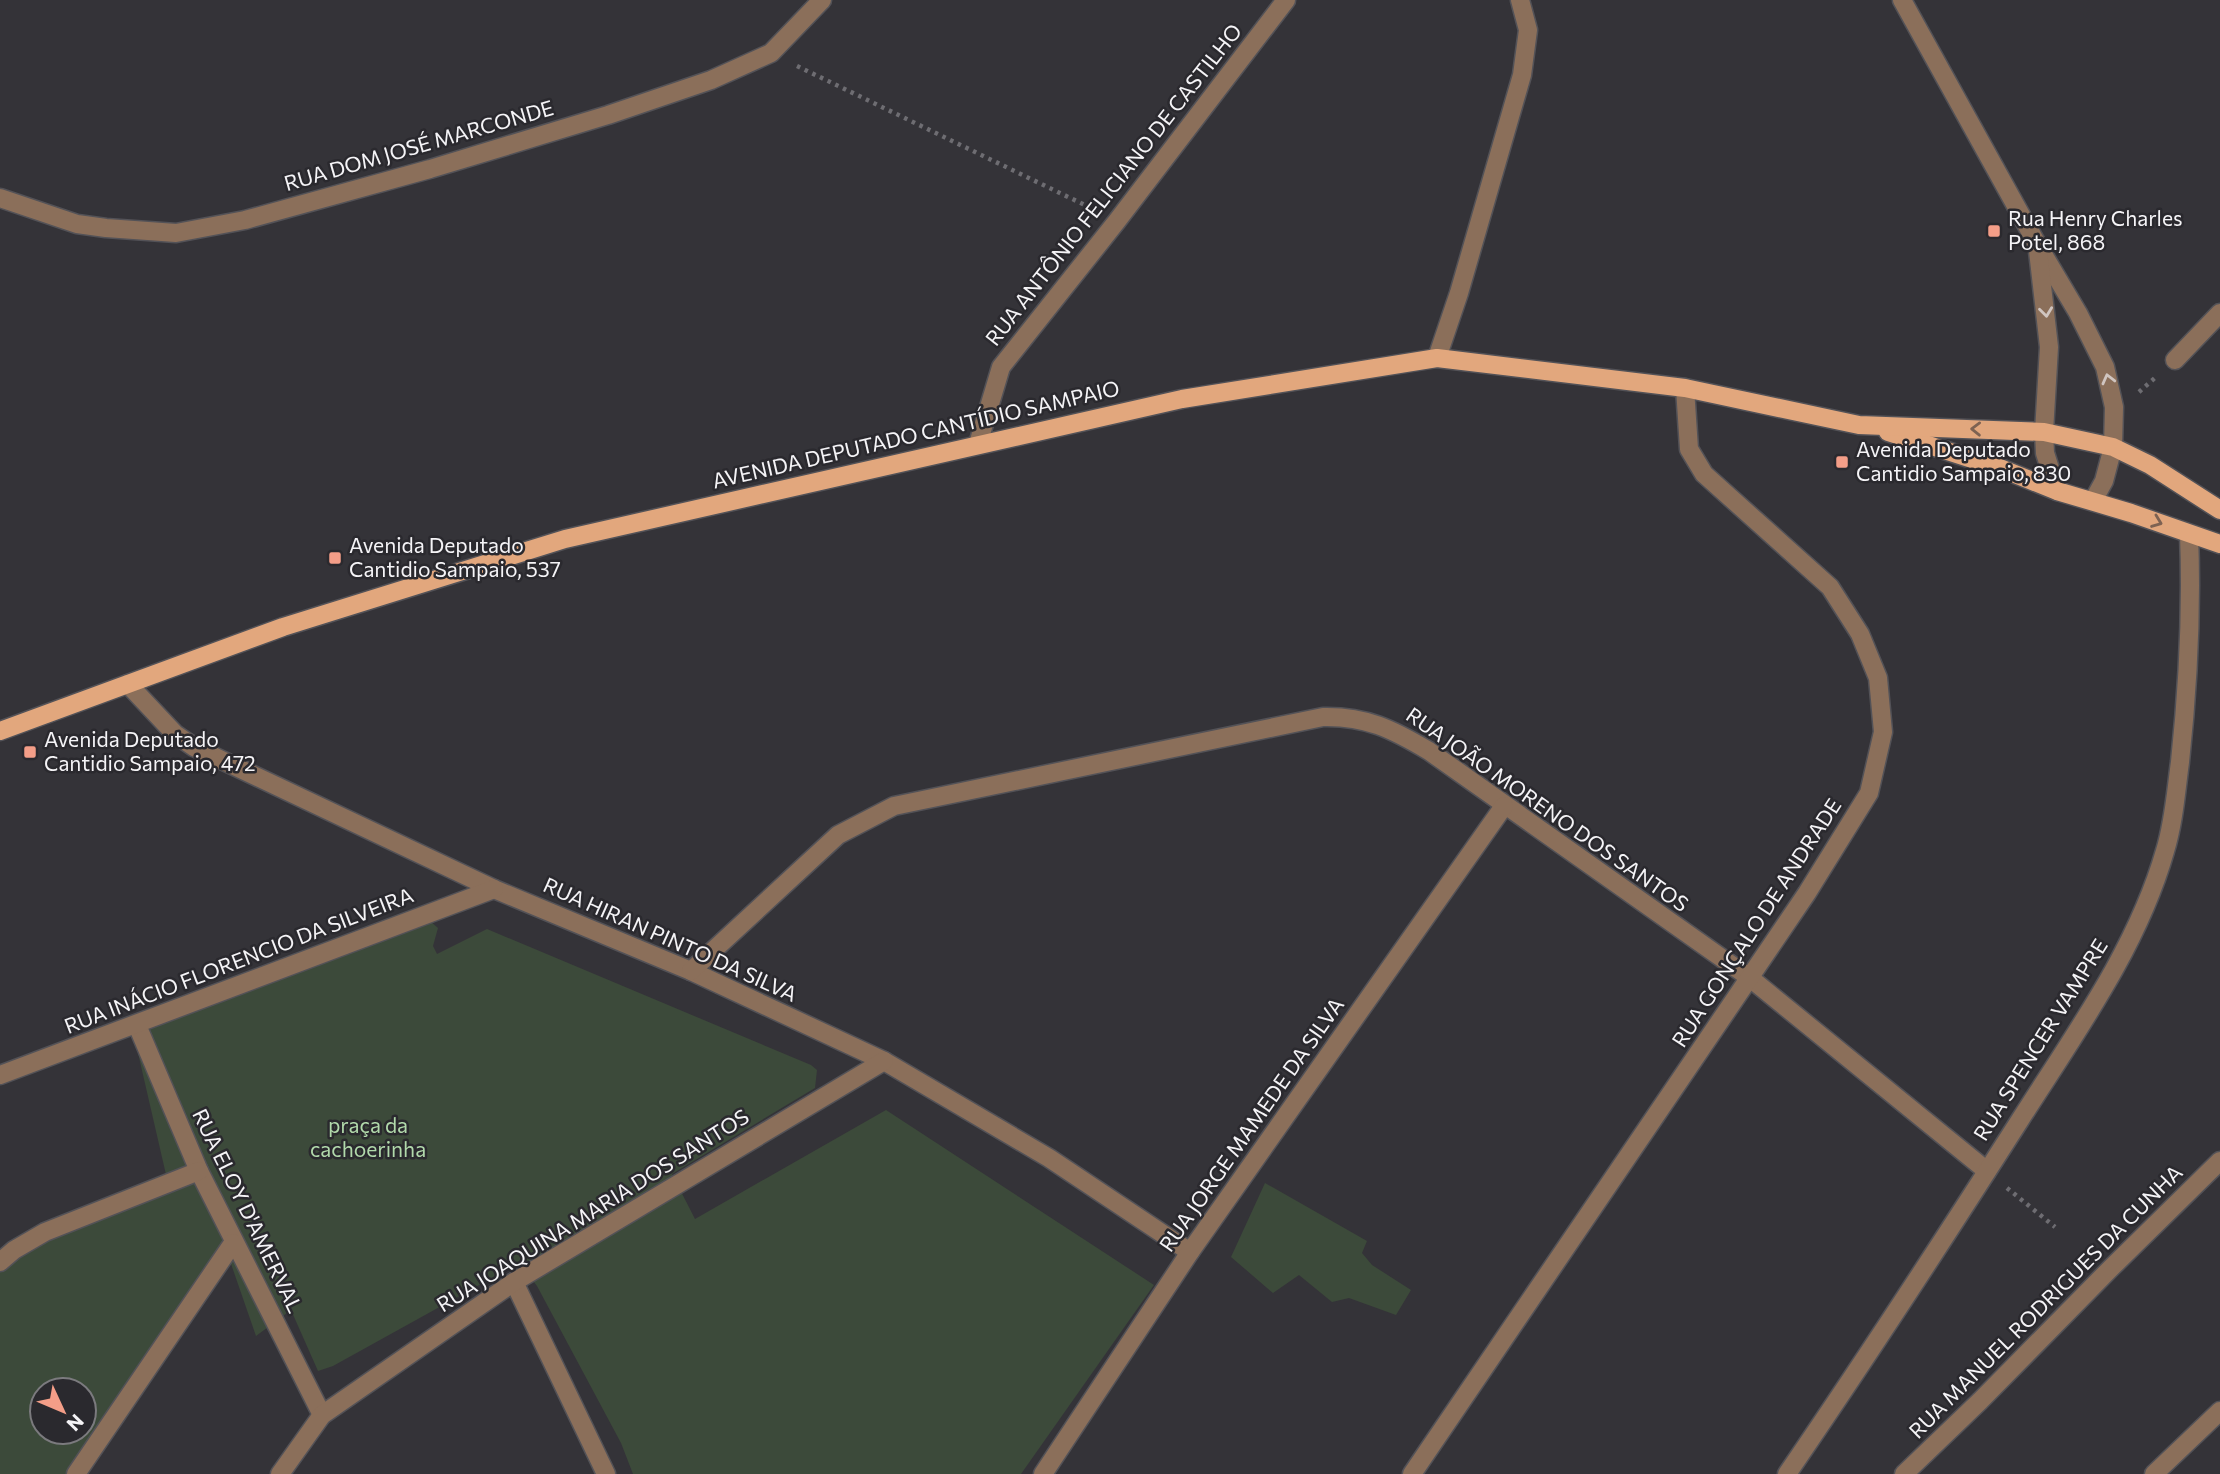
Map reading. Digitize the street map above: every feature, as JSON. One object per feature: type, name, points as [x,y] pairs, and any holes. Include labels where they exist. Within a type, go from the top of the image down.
[{"type":"main road","name":"AVENIDA DEPUTADO CANTÍDIO SAMPAIO","points":[[0,730],[283,627],[565,539],[1182,399],[1437,358],[1685,388],[1868,426],[2000,468],[2057,491],[2220,544]]},
{"type":"main road","name":"AVENIDA DEPUTADO CANTÍDIO SAMPAIO","points":[[1868,426],[2044,432],[2113,446],[2150,465],[2220,510]]},
{"type":"street","name":"RUA DOM JOSÉ MARCONDE","points":[[0,198],[77,224],[176,233],[245,220],[430,169],[711,80],[771,53],[822,0]]},
{"type":"street","name":"RUA ANTÔNIO FELICIANO DE CASTILHO","points":[[978,444],[1001,367],[1286,0]]},
{"type":"street","points":[[1437,358],[1459,293],[1522,75],[1528,30],[1520,0]]},
{"type":"street","points":[[1902,0],[2036,244],[2078,313],[2105,367],[2114,407],[2113,446],[2104,481],[2093,501]]},
{"type":"street","points":[[2036,244],[2049,347],[2045,453],[2057,491]]},
{"type":"street","points":[[2175,360],[2220,313]]},
{"type":"street","name":"RUA GONÇALO DE ANDRADE","points":[[1412,1474],[1750,978],[1869,793],[1883,732],[1878,678],[1860,634],[1830,587],[1704,474],[1689,449],[1685,388]]},
{"type":"street","name":"RUA SPENCER VAMPRE","points":[[1787,1474],[1894,1317],[2106,986],[2141,916],[2166,850],[2176,796],[2183,730],[2191,586],[2189,534]]},
{"type":"street","name":"RUA HIRAN PINTO DA SILVA","points":[[128,684],[175,734],[194,747],[494,889],[691,971],[884,1061],[1049,1158],[1190,1252]]},
{"type":"street","name":"RUA JOÃO MORENO DOS SANTOS","points":[[691,971],[838,835],[894,806],[1323,717],[1348,717],[1382,725],[1429,751],[1750,978],[1987,1171]]},
{"type":"street","name":"RUA JORGE MAMEDE DA SILVA","points":[[1043,1474],[1190,1252],[1504,806]]},
{"type":"street","name":"RUA INÁCIO FLORENCIO DA SILVEIRA","points":[[0,1074],[137,1025],[494,889]]},
{"type":"street","name":"RUA ELOY D'AMERVAL","points":[[137,1025],[199,1171],[322,1415]]},
{"type":"street","name":"RUA JOAQUINA MARIA DOS SANTOS","points":[[280,1474],[322,1415],[514,1282],[884,1061]]},
{"type":"street","name":"RUA MANUEL RODRIGUES DA CUNHA","points":[[1904,1474],[2220,1161]]},
{"type":"street","points":[[0,1262],[14,1250],[45,1232],[199,1171]]},
{"type":"street","points":[[76,1474],[233,1242]]},
{"type":"street","points":[[514,1282],[606,1474]]},
{"type":"street","points":[[2154,1474],[2220,1411]]},
{"type":"path","points":[[771,53],[1117,221]]},
{"type":"path","points":[[2114,407],[2136,394],[2175,360]]},
{"type":"path","points":[[1987,1171],[2055,1227]]},
{"type":"green space","name":"praça da cachoerinha","points":[[430,921],[438,928],[433,946],[437,954],[487,929],[811,1065],[817,1070],[815,1088],[672,1174],[695,1219],[886,1110],[1154,1285],[1021,1474],[633,1474],[621,1443],[537,1286],[519,1263],[333,1366],[318,1371],[291,1310],[256,1336],[230,1261],[98,1439],[98,1376],[28,1376],[28,1446],[93,1446],[72,1474],[0,1474],[0,1272],[31,1246],[170,1192],[135,1040],[145,1027]]},
{"type":"green space","points":[[1265,1183],[1367,1241],[1362,1253],[1372,1265],[1411,1290],[1396,1315],[1349,1298],[1332,1302],[1299,1275],[1273,1293],[1231,1257]]},
{"type":"place","name":"Rua Henry Charles Potel, 868","points":[[1994,231]]},
{"type":"place","name":"Avenida Deputado Cantidio Sampaio, 830","points":[[1842,462]]},
{"type":"place","name":"Avenida Deputado Cantidio Sampaio, 537","points":[[335,558]]},
{"type":"place","name":"Avenida Deputado Cantidio Sampaio, 472","points":[[30,752]]}]
